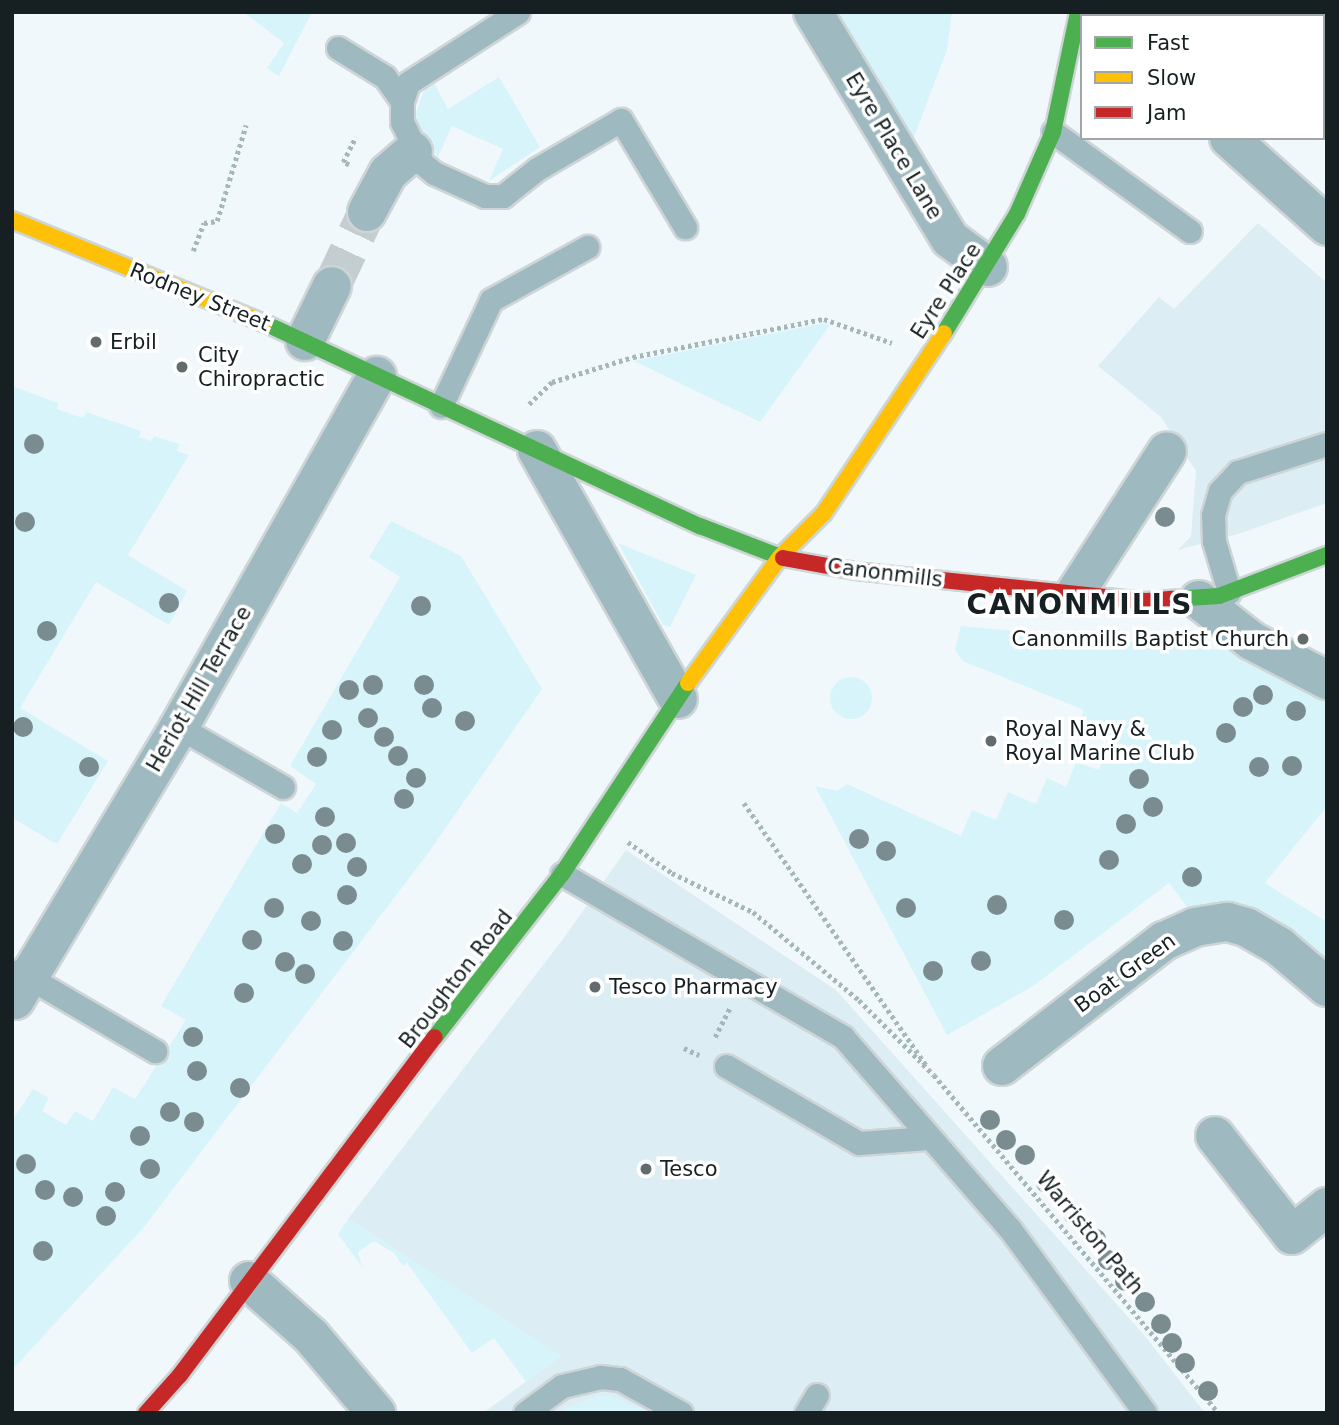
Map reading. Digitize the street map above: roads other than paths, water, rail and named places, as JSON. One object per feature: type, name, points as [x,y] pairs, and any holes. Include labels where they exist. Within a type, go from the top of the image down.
[{"type":"main road","name":"Eyre Place","points":[[780,557],[824,513],[988,267],[1053,132],[1078,12]]},
{"type":"main road","name":"Rodney Street","points":[[12,220],[305,341],[700,526],[780,557]]},
{"type":"main road","name":"Canonmills","points":[[780,557],[855,571],[1074,595],[1214,596],[1327,555]]},
{"type":"main road","name":"Broughton Road","points":[[146,1413],[180,1375],[249,1281],[562,874],[726,625],[780,557]]},
{"type":"street","name":"Eyre Place Lane","points":[[813,12],[950,239],[988,267]]},
{"type":"street","points":[[1231,140],[1327,226]]},
{"type":"street","points":[[367,212],[388,173],[413,151]]},
{"type":"street","points":[[305,341],[332,286]]},
{"type":"street","name":"Heriot Hill Terrace","points":[[18,981],[179,727],[377,376]]},
{"type":"street","points":[[537,450],[678,699]]},
{"type":"street","points":[[1074,595],[1167,451]]},
{"type":"street","points":[[1214,596],[1252,641],[1327,680]]},
{"type":"street","name":"Boat Green","points":[[1002,1066],[1090,990],[1164,941],[1195,927],[1228,922],[1280,947],[1327,987]]},
{"type":"street","points":[[1215,1136],[1292,1235],[1327,1207]]},
{"type":"street","points":[[249,1281],[311,1336],[376,1413]]},
{"type":"lane","points":[[518,12],[423,70],[408,83],[402,101],[402,122],[413,151],[434,173],[497,197],[621,120],[685,227]]},
{"type":"lane","points":[[338,48],[385,77],[402,101]]},
{"type":"lane","points":[[1053,132],[1190,231]]},
{"type":"lane","points":[[441,406],[491,300],[587,247]]},
{"type":"lane","points":[[1214,596],[1213,515],[1220,491],[1238,472],[1327,444]]},
{"type":"lane","points":[[179,727],[284,787]]},
{"type":"lane","points":[[562,874],[843,1037],[928,1138],[1010,1229],[1145,1413]]},
{"type":"lane","points":[[18,981],[155,1051]]},
{"type":"lane","points":[[726,1066],[859,1143],[928,1138]]},
{"type":"lane","points":[[525,1413],[562,1386],[600,1377],[620,1379],[681,1413]]},
{"type":"tunnel","points":[[332,286],[367,212]]},
{"type":"place","name":"Erbil","points":[[96,342]]},
{"type":"place","name":"City Chiropractic","points":[[182,367]]},
{"type":"place","name":"Canonmills Baptist Church","points":[[1303,639]]},
{"type":"place","name":"Royal Navy & Royal Marine Club","points":[[991,741]]},
{"type":"place","name":"Tesco Pharmacy","points":[[595,987]]},
{"type":"place","name":"Tesco","points":[[646,1169]]},
{"type":"district","name":"CANONMILLS","points":[[1080,605]]}]
